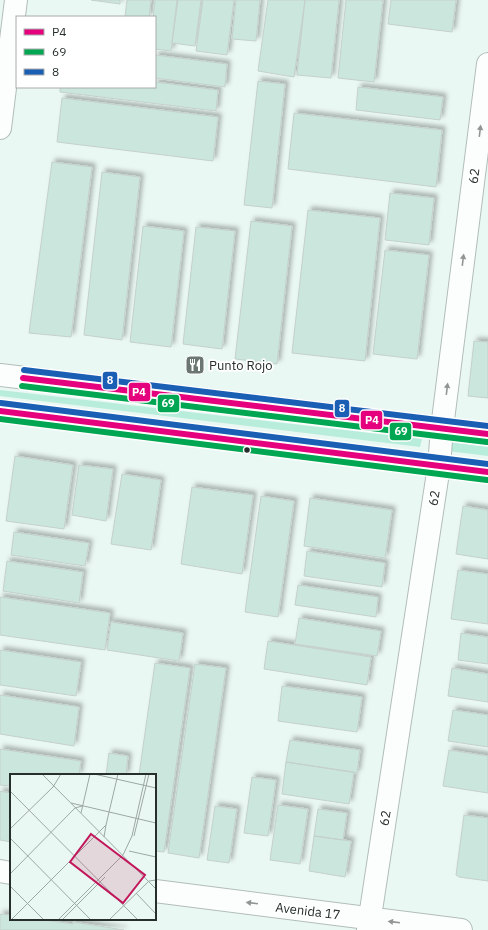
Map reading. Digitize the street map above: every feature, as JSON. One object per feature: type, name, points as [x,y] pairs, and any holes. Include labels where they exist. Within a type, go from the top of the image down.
[{"type":"street","points":[[0,128],[16,0]]},
{"type":"street","name":"62","points":[[369,924],[439,466],[442,428],[488,64]]},
{"type":"street","points":[[0,375],[488,434]]},
{"type":"street","points":[[0,411],[488,472]]},
{"type":"street","points":[[0,871],[10,873]]},
{"type":"street","name":"Avenida 17","points":[[156,891],[369,924],[461,930]]},
{"type":"green space","points":[[0,390],[422,439],[420,447],[0,396]]},
{"type":"green space","points":[[449,442],[488,447],[488,456],[448,451]]},
{"type":"building","points":[[91,0],[120,0],[120,4]]},
{"type":"building","points":[[127,0],[151,0],[149,16],[125,16]]},
{"type":"building","points":[[155,0],[177,0],[171,51],[156,49],[156,16],[153,16]]},
{"type":"building","points":[[178,0],[201,0],[195,46],[172,43]]},
{"type":"building","points":[[203,0],[234,0],[227,55],[196,51]]},
{"type":"building","points":[[236,0],[260,0],[256,41],[232,39]]},
{"type":"building","points":[[268,0],[305,0],[294,77],[258,71]]},
{"type":"building","points":[[305,0],[339,0],[331,78],[297,75]]},
{"type":"building","points":[[346,0],[383,0],[374,82],[338,78]]},
{"type":"building","points":[[391,0],[456,0],[452,32],[388,24]]},
{"type":"building","points":[[156,55],[227,64],[225,87],[156,78]]},
{"type":"building","points":[[258,81],[285,84],[272,208],[244,205]]},
{"type":"building","points":[[156,82],[218,90],[216,111],[60,92],[60,88],[156,88]]},
{"type":"building","points":[[358,87],[443,97],[440,120],[356,110]]},
{"type":"building","points":[[62,98],[218,117],[213,161],[57,142]]},
{"type":"building","points":[[294,113],[442,130],[436,187],[288,169]]},
{"type":"building","points":[[52,162],[92,167],[71,337],[29,333]]},
{"type":"building","points":[[102,172],[140,177],[122,340],[84,335]]},
{"type":"building","points":[[390,193],[434,198],[429,245],[385,240]]},
{"type":"building","points":[[308,210],[380,218],[365,361],[292,353]]},
{"type":"building","points":[[251,221],[292,226],[277,364],[235,359]]},
{"type":"building","points":[[143,226],[184,231],[171,347],[130,342]]},
{"type":"building","points":[[196,227],[235,231],[222,349],[183,344]]},
{"type":"building","points":[[385,250],[429,255],[417,359],[373,354]]},
{"type":"building","points":[[474,341],[488,342],[488,398],[468,396]]},
{"type":"building","points":[[15,456],[73,465],[64,529],[6,521]]},
{"type":"building","points":[[79,465],[113,469],[106,521],[72,515]]},
{"type":"building","points":[[122,474],[161,480],[151,550],[111,544]]},
{"type":"building","points":[[192,487],[253,495],[242,574],[181,564]]},
{"type":"building","points":[[261,496],[294,501],[278,617],[245,612]]},
{"type":"building","points":[[310,498],[392,510],[385,558],[304,546]]},
{"type":"building","points":[[463,506],[488,510],[488,559],[456,554]]},
{"type":"building","points":[[14,532],[89,543],[85,566],[11,555]]},
{"type":"building","points":[[307,551],[385,563],[382,587],[304,576]]},
{"type":"building","points":[[7,561],[83,572],[79,603],[3,591]]},
{"type":"building","points":[[458,570],[488,574],[488,624],[451,619]]},
{"type":"building","points":[[298,585],[378,597],[376,617],[295,605]]},
{"type":"building","points":[[0,597],[110,613],[105,650],[0,635]]},
{"type":"building","points":[[299,618],[381,631],[377,656],[295,644]]},
{"type":"building","points":[[111,622],[183,633],[179,661],[107,650]]},
{"type":"building","points":[[461,633],[488,637],[488,664],[458,660]]},
{"type":"building","points":[[268,641],[371,657],[367,685],[264,669]]},
{"type":"building","points":[[0,650],[81,662],[76,696],[0,685]]},
{"type":"building","points":[[155,663],[190,668],[164,852],[156,851],[156,774],[139,774]]},
{"type":"building","points":[[195,664],[226,668],[199,858],[168,853]]},
{"type":"building","points":[[452,668],[488,674],[488,702],[448,696]]},
{"type":"building","points":[[282,686],[362,697],[357,732],[278,721]]},
{"type":"building","points":[[0,695],[79,707],[74,746],[0,734]]},
{"type":"building","points":[[453,710],[488,715],[488,747],[448,741]]},
{"type":"building","points":[[290,740],[360,750],[357,773],[286,762]]},
{"type":"building","points":[[0,749],[81,761],[79,774],[10,774],[10,786],[0,785]]},
{"type":"building","points":[[449,750],[488,756],[488,793],[443,786]]},
{"type":"building","points":[[109,753],[128,756],[126,774],[106,774]]},
{"type":"building","points":[[286,762],[354,772],[349,804],[282,794]]},
{"type":"building","points":[[252,777],[276,780],[268,836],[244,833]]},
{"type":"building","points":[[0,791],[10,793],[10,842],[0,840]]},
{"type":"building","points":[[278,805],[308,809],[300,864],[270,860]]},
{"type":"building","points":[[215,806],[237,809],[229,863],[207,860]]},
{"type":"building","points":[[318,809],[347,813],[343,840],[314,836]]},
{"type":"building","points":[[464,815],[488,818],[488,881],[459,877],[456,875]]},
{"type":"building","points":[[314,836],[351,841],[345,877],[309,871]]},
{"type":"building","points":[[0,914],[10,915],[10,920],[43,920],[73,924],[73,922],[124,930],[0,930]]},
{"type":"transit line","name":"8","points":[[24,370],[488,426]]},
{"type":"transit line","name":"P4","points":[[23,378],[488,434]]},
{"type":"transit line","name":"69","points":[[22,386],[487,442]]},
{"type":"transit line","name":"8","points":[[1,403],[488,464]]},
{"type":"transit line","name":"P4","points":[[0,411],[488,472]]},
{"type":"transit line","name":"69","points":[[0,419],[487,480]]},
{"type":"place","name":"Punto Rojo","points":[[195,365]]}]
